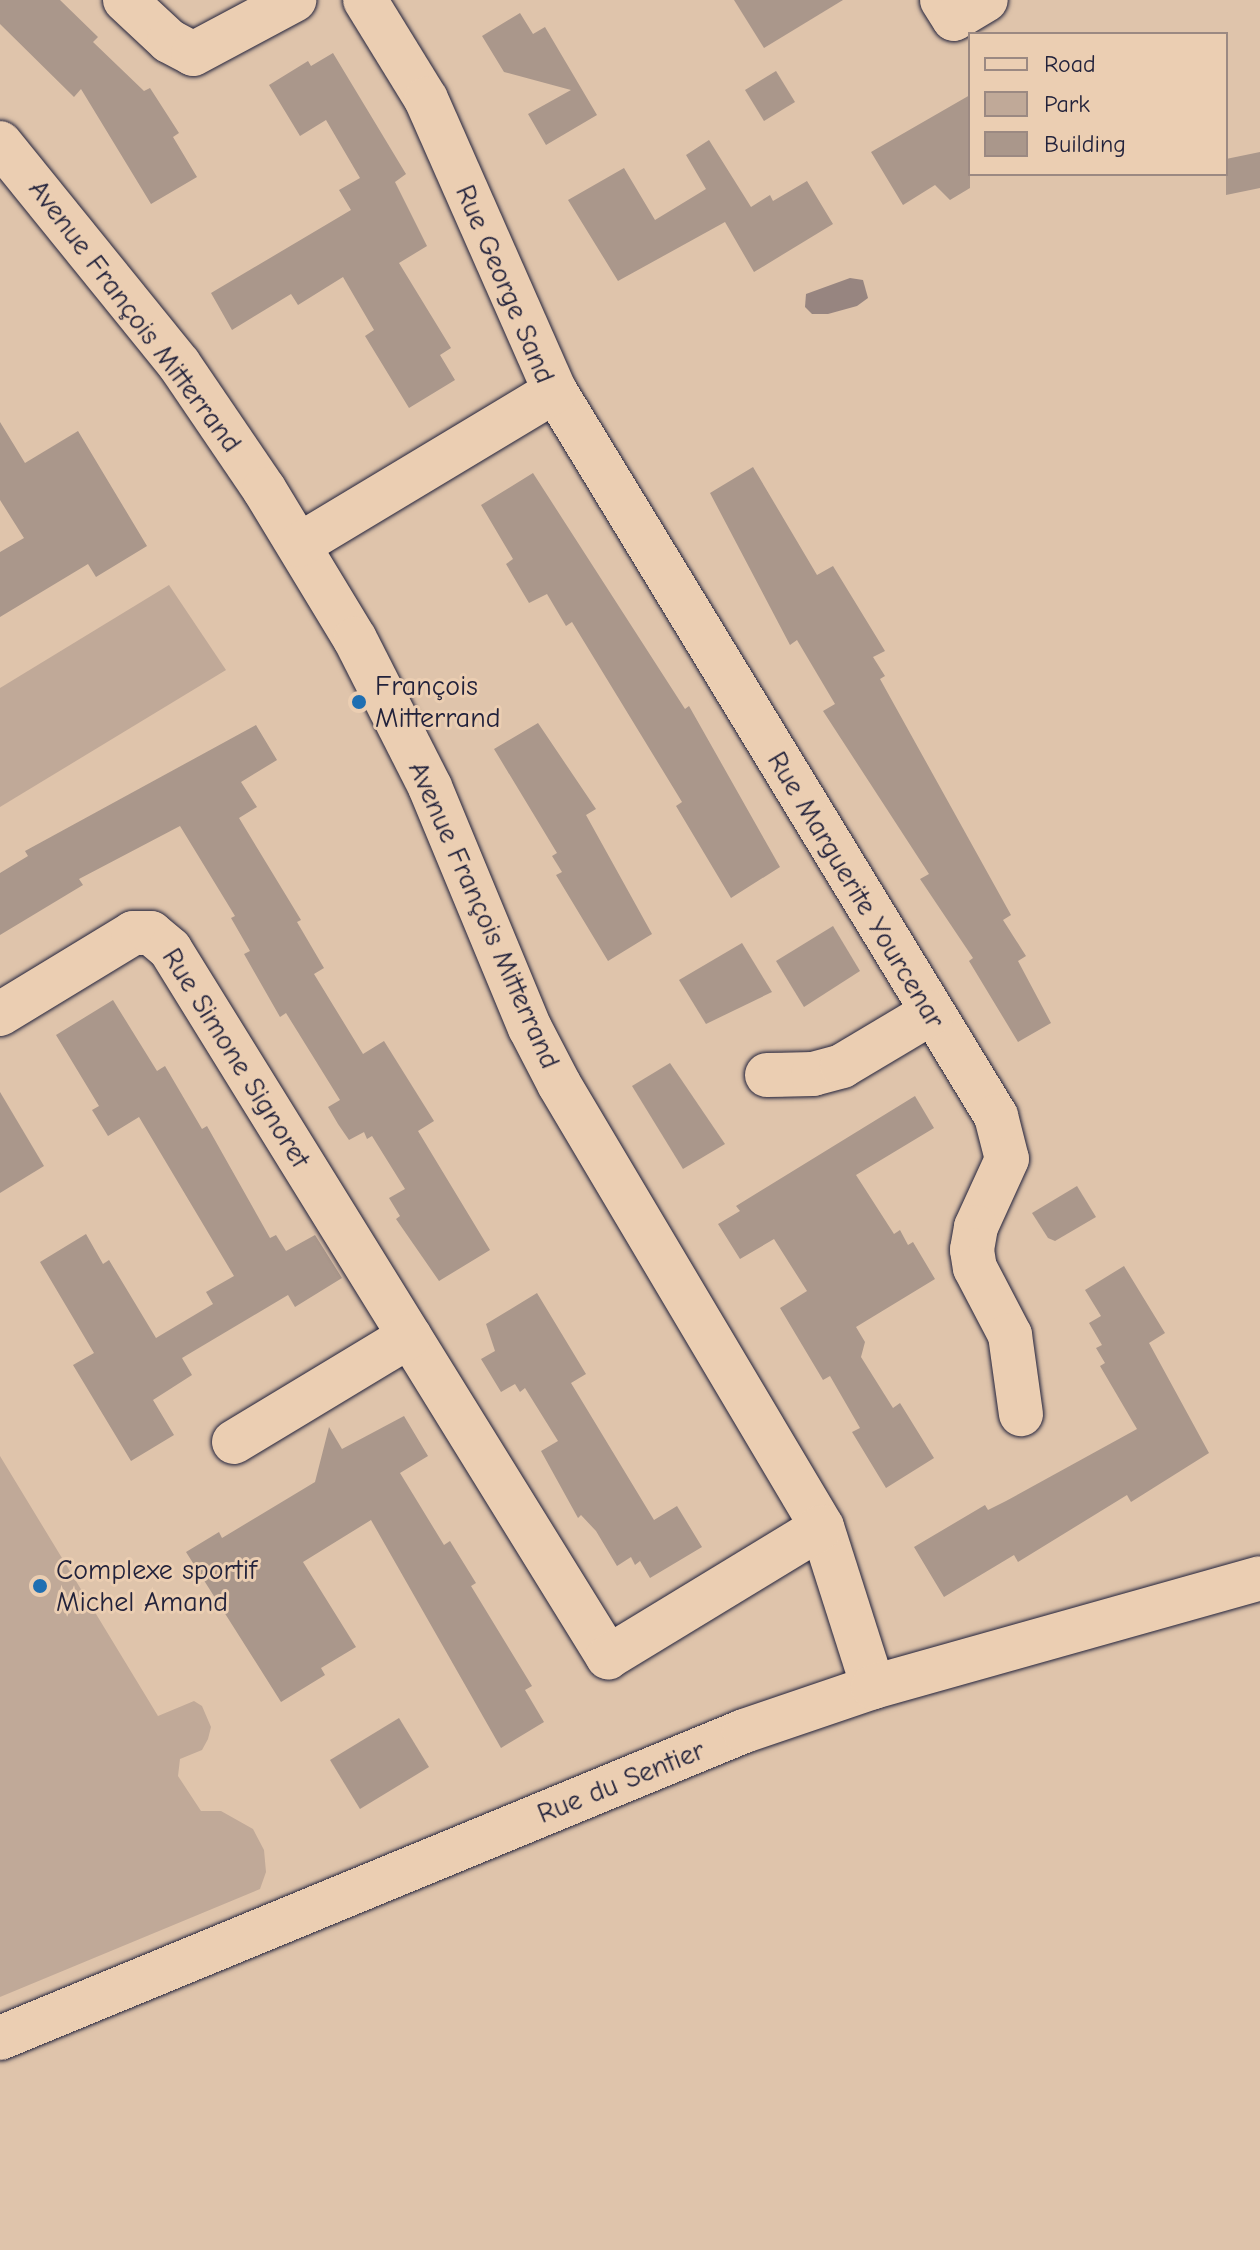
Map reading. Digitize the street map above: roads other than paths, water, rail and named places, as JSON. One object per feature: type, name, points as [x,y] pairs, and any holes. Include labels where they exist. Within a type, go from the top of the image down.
[{"type":"street","points":[[125,0],[169,41],[193,54],[294,0]]},
{"type":"street","name":"Rue George Sand","points":[[299,545],[555,391],[426,99],[365,0]]},
{"type":"street","points":[[942,0],[954,19],[986,0]]},
{"type":"street","name":"Avenue François Mitterrand","points":[[0,143],[179,364],[299,545],[355,639],[430,787],[530,1028],[559,1084],[822,1527],[873,1687]]},
{"type":"street","name":"Rue Marguerite Yourcenar","points":[[555,391],[1005,1137],[1007,1159],[976,1227],[972,1250],[975,1268],[1010,1335],[1021,1414]]},
{"type":"street","name":"Rue Simone Signoret","points":[[0,1014],[133,933],[161,939],[608,1657],[822,1527]]},
{"type":"street","points":[[767,1075],[813,1074],[842,1066],[931,1013]]},
{"type":"street","points":[[234,1442],[410,1336]]},
{"type":"street","name":"Rue du Sentier","points":[[0,2038],[744,1731],[873,1687],[1260,1578]]},
{"type":"place","name":"François Mitterrand","points":[[359,702]]},
{"type":"place","name":"Complexe sportif Michel Amand","points":[[40,1586]]}]
